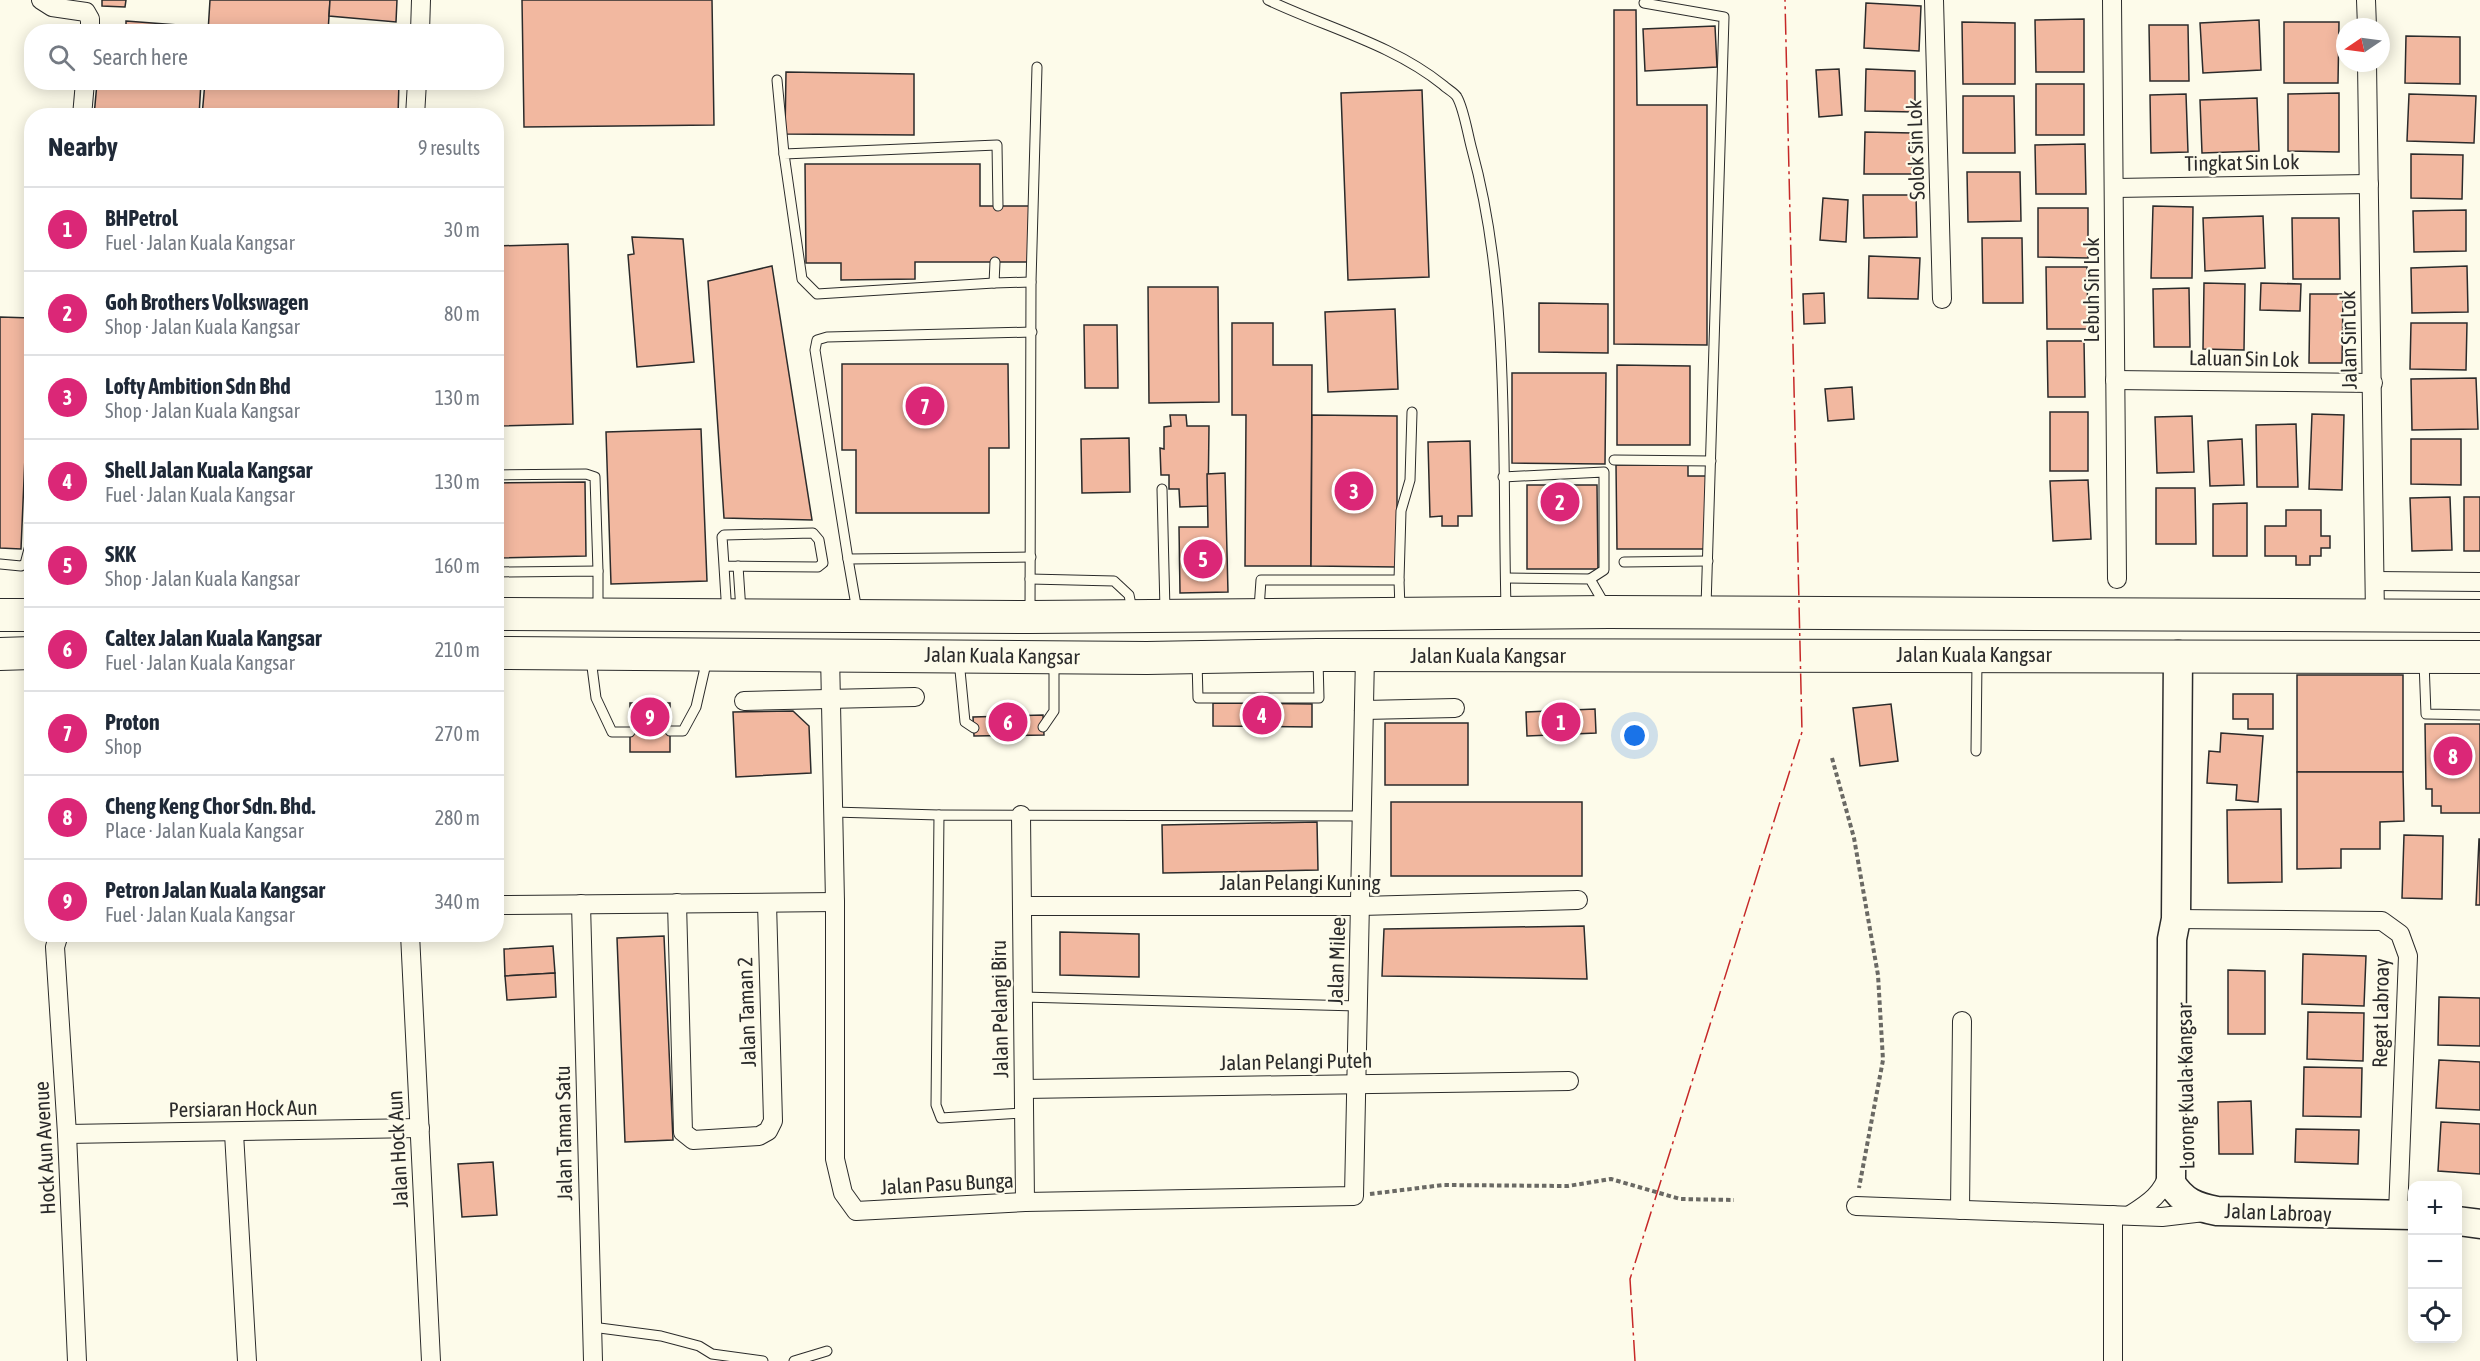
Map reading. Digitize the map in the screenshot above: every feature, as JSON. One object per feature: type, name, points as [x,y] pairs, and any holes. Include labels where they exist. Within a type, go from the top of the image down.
[{"type":"highway","name":"Jalan Kuala Kangsar","points":[[504,614],[1030,617],[1609,612],[2480,616]]},
{"type":"highway","points":[[2029,614],[2041,622],[2061,626],[2155,630],[2170,641],[2178,655],[2202,631],[2220,626],[2271,626],[2308,614]]},
{"type":"highway","points":[[0,615],[24,615]]},
{"type":"highway","points":[[0,654],[24,653]]},
{"type":"highway","name":"Jalan Kuala Kangsar","points":[[504,653],[959,656],[2178,655],[2480,657]]},
{"type":"main road","name":"Lorong Kuala Kangsar","points":[[2170,1165],[2172,939],[2176,919],[2178,655]]},
{"type":"main road","name":"Lorong Kuala Kangsar","points":[[2176,919],[2186,938],[2183,1156],[2186,1178],[2192,1188],[2201,1194],[2217,1199],[2386,1204],[2405,1214]]},
{"type":"main road","name":"Jalan Labroay","points":[[2170,1165],[2171,1183],[2178,1194],[2196,1207],[2217,1212],[2383,1216],[2405,1214]]},
{"type":"main road","points":[[2462,1222],[2480,1224]]},
{"type":"street","points":[[40,0],[52,7],[86,12],[90,24]]},
{"type":"street","points":[[420,24],[422,0]]},
{"type":"street","name":"Solok Sin Lok","points":[[1934,0],[1942,298]]},
{"type":"street","name":"Lebuh Sin Lok","points":[[2112,0],[2117,579]]},
{"type":"street","points":[[2366,0],[2367,18]]},
{"type":"street","name":"Jalan Sin Lok","points":[[2367,72],[2375,616]]},
{"type":"street","points":[[83,108],[84,90]]},
{"type":"street","points":[[415,108],[417,90]]},
{"type":"street","name":"Tingkat Sin Lok","points":[[2115,188],[2369,184]]},
{"type":"street","name":"Laluan Sin Lok","points":[[2115,380],[2373,382]]},
{"type":"street","points":[[2375,581],[2480,582]]},
{"type":"street","name":"Jalan Pasu Bunga","points":[[830,654],[835,902],[835,1159],[843,1193],[855,1211],[1025,1202],[1354,1196]]},
{"type":"street","name":"Jalan Milee","points":[[1354,1196],[1365,656]]},
{"type":"street","points":[[744,701],[915,697]]},
{"type":"street","points":[[1364,710],[1455,708]]},
{"type":"street","name":"Jalan Pelangi Biru","points":[[1021,815],[1025,1202]]},
{"type":"street","name":"Jalan Pelangi Kuning","points":[[1022,906],[1361,906],[1578,900]]},
{"type":"street","points":[[504,905],[835,902]]},
{"type":"street","name":"Jalan Taman 2","points":[[677,903],[683,1132],[693,1140],[759,1136],[768,1131],[773,1121],[767,903]]},
{"type":"street","name":"Jalan Taman Satu","points":[[581,904],[593,1361]]},
{"type":"street","name":"Regat Labroay","points":[[2176,919],[2382,921],[2400,934],[2408,956],[2405,1214]]},
{"type":"street","name":"Hock Aun Avenue","points":[[57,942],[77,1361]]},
{"type":"street","name":"Jalan Hock Aun","points":[[410,942],[431,1361]]},
{"type":"street","points":[[1960,1210],[1962,1021]]},
{"type":"street","name":"Jalan Pelangi Puteh","points":[[1024,1089],[1569,1081]]},
{"type":"street","name":"Persiaran Hock Aun","points":[[67,1134],[234,1133],[420,1128]]},
{"type":"street","points":[[234,1133],[248,1361]]},
{"type":"street","points":[[2122,1215],[2153,1201],[2166,1184],[2170,1165]]},
{"type":"street","points":[[1856,1206],[2162,1217],[2217,1212]]},
{"type":"street","points":[[2114,1361],[2122,1215]]},
{"type":"lane","points":[[1268,0],[1307,18],[1356,35],[1423,69],[1457,97],[1477,169],[1495,282],[1500,335],[1507,612]]},
{"type":"lane","points":[[1644,3],[1724,17],[1706,613]]},
{"type":"lane","points":[[1030,617],[1031,282],[1037,67]]},
{"type":"lane","points":[[777,80],[784,154],[802,279],[817,294],[1031,282]]},
{"type":"lane","points":[[784,154],[997,145],[998,206]]},
{"type":"lane","points":[[994,283],[995,262]]},
{"type":"lane","points":[[858,616],[814,350],[818,340],[1032,332]]},
{"type":"lane","points":[[1401,613],[1399,580],[1401,511],[1410,480],[1412,412]]},
{"type":"lane","points":[[1614,460],[1711,461]]},
{"type":"lane","points":[[1503,477],[1604,472],[1604,570],[1590,579],[1506,578]]},
{"type":"lane","points":[[504,476],[586,474],[595,477],[598,615]]},
{"type":"lane","points":[[1162,489],[1165,616]]},
{"type":"lane","points":[[724,566],[818,567],[822,563],[819,540],[813,533],[727,534],[722,537],[724,566],[734,615]]},
{"type":"lane","points":[[848,558],[1031,557]]},
{"type":"lane","points":[[1624,562],[1708,561]]},
{"type":"lane","points":[[0,564],[24,564]]},
{"type":"lane","points":[[734,615],[738,566]]},
{"type":"lane","points":[[504,572],[598,571]]},
{"type":"lane","points":[[1030,579],[1114,581],[1130,595],[1134,616]]},
{"type":"lane","points":[[1590,579],[1609,612]]},
{"type":"lane","points":[[1259,615],[1261,580],[1399,580]]},
{"type":"lane","points":[[591,654],[596,698],[612,732],[630,732]]},
{"type":"lane","points":[[670,731],[683,731],[696,707],[708,654]]},
{"type":"lane","points":[[1197,656],[1198,698],[1319,698],[1318,655]]},
{"type":"lane","points":[[1977,655],[1977,751]]},
{"type":"lane","points":[[959,656],[965,722],[974,728]]},
{"type":"lane","points":[[1043,727],[1054,711],[1054,656]]},
{"type":"lane","points":[[2424,656],[2426,714],[2480,715]]},
{"type":"lane","points":[[833,812],[939,815],[1362,816]]},
{"type":"lane","points":[[939,815],[936,1105],[941,1118],[1024,1113]]},
{"type":"lane","points":[[1023,997],[1358,1006]]},
{"type":"lane","points":[[592,1327],[660,1336],[699,1346],[712,1354],[763,1361]]},
{"type":"lane","points":[[794,1361],[826,1352]]},
{"type":"path","points":[[1832,758],[1854,838],[1878,975],[1883,1060],[1856,1206]]},
{"type":"path","points":[[1354,1196],[1443,1185],[1568,1186],[1611,1179],[1680,1199],[1734,1200]]},
{"type":"building","points":[[102,0],[126,0],[125,7],[102,6]]},
{"type":"building","points":[[210,0],[330,0],[328,24],[208,24]]},
{"type":"building","points":[[330,0],[397,0],[396,22],[329,16]]},
{"type":"building","points":[[522,0],[712,0],[714,125],[524,127]]},
{"type":"building","points":[[1866,3],[1921,6],[1919,51],[1864,48]]},
{"type":"building","points":[[1614,10],[1636,10],[1637,105],[1707,105],[1707,345],[1614,344]]},
{"type":"building","points":[[2084,19],[2084,72],[2036,72],[2035,20]]},
{"type":"building","points":[[2259,20],[2261,70],[2203,73],[2200,23]]},
{"type":"building","points":[[126,21],[165,24],[126,24]]},
{"type":"building","points":[[1962,22],[2015,23],[2015,84],[1963,84]]},
{"type":"building","points":[[2284,22],[2336,22],[2338,83],[2284,83]]},
{"type":"building","points":[[2149,25],[2188,25],[2189,81],[2150,81]]},
{"type":"building","points":[[1715,26],[1717,67],[1645,71],[1643,29]]},
{"type":"building","points":[[2406,36],[2460,37],[2460,84],[2405,83]]},
{"type":"building","points":[[1839,69],[1842,115],[1819,117],[1816,70]]},
{"type":"building","points":[[1866,69],[1915,71],[1915,112],[1865,111]]},
{"type":"building","points":[[786,72],[914,74],[914,135],[785,134]]},
{"type":"building","points":[[2036,84],[2084,84],[2084,135],[2036,135]]},
{"type":"building","points":[[96,90],[201,90],[199,108],[95,108]]},
{"type":"building","points":[[204,90],[399,90],[398,108],[203,108]]},
{"type":"building","points":[[1422,90],[1429,277],[1348,280],[1341,93]]},
{"type":"building","points":[[2339,93],[2339,152],[2288,151],[2288,94]]},
{"type":"building","points":[[2186,94],[2188,152],[2151,153],[2150,95]]},
{"type":"building","points":[[2409,94],[2476,96],[2474,143],[2407,141]]},
{"type":"building","points":[[1963,96],[2014,96],[2015,153],[1963,153]]},
{"type":"building","points":[[2257,98],[2259,151],[2202,153],[2200,100]]},
{"type":"building","points":[[1865,132],[1912,133],[1912,174],[1864,174]]},
{"type":"building","points":[[2085,144],[2086,194],[2036,194],[2035,145]]},
{"type":"building","points":[[2411,154],[2463,155],[2462,199],[2411,198]]},
{"type":"building","points":[[805,164],[980,164],[980,206],[1030,206],[1031,262],[915,262],[915,279],[841,280],[841,263],[806,263]]},
{"type":"building","points":[[1967,172],[2020,172],[2021,221],[1968,222]]},
{"type":"building","points":[[1863,195],[1916,195],[1917,237],[1864,238]]},
{"type":"building","points":[[1823,198],[1848,200],[1846,242],[1820,240]]},
{"type":"building","points":[[2153,206],[2193,207],[2192,278],[2151,278]]},
{"type":"building","points":[[2038,208],[2088,208],[2088,258],[2038,257]]},
{"type":"building","points":[[2466,210],[2466,251],[2414,252],[2413,211]]},
{"type":"building","points":[[2263,216],[2265,268],[2205,271],[2203,218]]},
{"type":"building","points":[[2292,218],[2339,218],[2340,279],[2293,279]]},
{"type":"building","points":[[632,237],[683,239],[694,362],[637,367],[628,255],[634,254]]},
{"type":"building","points":[[1982,238],[2022,238],[2023,303],[1983,303]]},
{"type":"building","points":[[568,244],[573,424],[504,426],[504,246]]},
{"type":"building","points":[[1869,256],[1920,258],[1918,299],[1868,298]]},
{"type":"building","points":[[772,266],[812,520],[724,518],[708,281]]},
{"type":"building","points":[[2467,266],[2468,312],[2412,313],[2411,268]]},
{"type":"building","points":[[2046,267],[2087,267],[2088,329],[2047,329]]},
{"type":"building","points":[[2204,283],[2245,284],[2244,350],[2203,349]]},
{"type":"building","points":[[2261,283],[2301,284],[2300,311],[2260,310]]},
{"type":"building","points":[[1148,287],[1218,287],[1219,402],[1149,403]]},
{"type":"building","points":[[2189,288],[2190,347],[2154,347],[2153,289]]},
{"type":"building","points":[[1824,293],[1825,323],[1804,324],[1803,294]]},
{"type":"building","points":[[2310,294],[2343,294],[2342,363],[2309,363]]},
{"type":"building","points":[[1539,303],[1608,304],[1608,353],[1539,352]]},
{"type":"building","points":[[1395,309],[1398,389],[1328,392],[1325,312]]},
{"type":"building","points":[[0,317],[24,318],[24,480],[21,549],[0,548]]},
{"type":"building","points":[[1232,323],[1273,323],[1273,365],[1312,365],[1311,566],[1245,566],[1246,415],[1232,415]]},
{"type":"building","points":[[2411,323],[2467,323],[2466,370],[2410,369]]},
{"type":"building","points":[[1084,325],[1117,325],[1118,388],[1085,388]]},
{"type":"building","points":[[2047,341],[2084,341],[2085,397],[2048,397]]},
{"type":"building","points":[[842,364],[1008,364],[1009,448],[989,448],[989,513],[856,513],[856,450],[842,450]]},
{"type":"building","points":[[1617,365],[1690,366],[1690,445],[1617,445]]},
{"type":"building","points":[[1512,373],[1606,373],[1605,464],[1512,463]]},
{"type":"building","points":[[2476,378],[2478,429],[2412,430],[2411,379]]},
{"type":"building","points":[[1852,387],[1854,419],[1828,421],[1825,389]]},
{"type":"building","points":[[2050,412],[2088,412],[2088,471],[2050,471]]},
{"type":"building","points":[[2312,414],[2344,415],[2342,490],[2309,489]]},
{"type":"building","points":[[1170,415],[1186,415],[1187,426],[1209,426],[1208,506],[1180,507],[1179,489],[1169,489],[1169,475],[1161,475],[1160,448],[1164,449],[1164,427],[1171,426]]},
{"type":"building","points":[[1312,415],[1397,416],[1397,567],[1311,566]]},
{"type":"building","points":[[2192,416],[2194,472],[2157,473],[2155,417]]},
{"type":"building","points":[[2296,424],[2298,487],[2257,487],[2256,425]]},
{"type":"building","points":[[701,429],[707,581],[611,584],[606,432]]},
{"type":"building","points":[[1129,438],[1130,492],[1082,493],[1081,439]]},
{"type":"building","points":[[2242,439],[2244,485],[2210,486],[2208,441]]},
{"type":"building","points":[[2411,439],[2461,439],[2461,485],[2411,484]]},
{"type":"building","points":[[1470,441],[1472,516],[1458,516],[1458,526],[1442,526],[1442,516],[1430,517],[1428,442]]},
{"type":"building","points":[[1616,465],[1688,465],[1688,476],[1707,476],[1708,549],[1617,549]]},
{"type":"building","points":[[1225,473],[1228,592],[1180,593],[1179,527],[1208,527],[1207,474]]},
{"type":"building","points":[[2088,480],[2091,539],[2053,541],[2050,481]]},
{"type":"building","points":[[585,482],[586,556],[504,558],[504,483]]},
{"type":"building","points":[[1527,485],[1597,485],[1598,569],[1527,569]]},
{"type":"building","points":[[2156,488],[2195,488],[2196,544],[2156,544]]},
{"type":"building","points":[[2450,497],[2452,550],[2412,551],[2410,498]]},
{"type":"building","points":[[2464,497],[2480,497],[2480,551],[2464,551]]},
{"type":"building","points":[[2247,503],[2247,556],[2213,556],[2213,504]]},
{"type":"building","points":[[2286,510],[2321,510],[2321,536],[2330,536],[2330,548],[2321,548],[2321,556],[2310,556],[2310,565],[2296,565],[2296,556],[2265,556],[2265,526],[2286,526]]},
{"type":"building","points":[[2297,675],[2403,675],[2403,772],[2297,772]]},
{"type":"building","points":[[2233,694],[2273,694],[2273,729],[2248,729],[2248,719],[2233,719]]},
{"type":"building","points":[[630,703],[670,703],[670,752],[630,752]]},
{"type":"building","points":[[1213,703],[1312,704],[1312,727],[1213,726]]},
{"type":"building","points":[[1891,704],[1898,761],[1860,766],[1853,708]]},
{"type":"building","points":[[1595,709],[1596,733],[1527,736],[1526,712]]},
{"type":"building","points":[[793,711],[809,726],[811,773],[736,777],[733,712]]},
{"type":"building","points":[[1043,715],[1044,735],[974,736],[973,717]]},
{"type":"building","points":[[1385,723],[1468,723],[1468,785],[1385,785]]},
{"type":"building","points":[[2425,724],[2480,724],[2480,813],[2441,813],[2441,806],[2432,806],[2432,789],[2426,789]]},
{"type":"building","points":[[2221,733],[2263,736],[2258,802],[2236,800],[2237,785],[2207,783],[2209,751],[2220,752]]},
{"type":"building","points":[[2297,772],[2403,772],[2404,821],[2380,822],[2380,849],[2341,849],[2341,868],[2297,869]]},
{"type":"building","points":[[1391,802],[1582,802],[1582,876],[1391,876]]},
{"type":"building","points":[[2281,809],[2282,882],[2228,883],[2227,810]]},
{"type":"building","points":[[1317,822],[1318,870],[1163,873],[1162,825]]},
{"type":"building","points":[[2404,835],[2443,836],[2442,899],[2402,898]]},
{"type":"building","points":[[2479,839],[2480,905],[2476,905]]},
{"type":"building","points":[[1584,926],[1587,979],[1382,976],[1384,929]]},
{"type":"building","points":[[1060,932],[1139,934],[1139,977],[1060,975]]},
{"type":"building","points":[[664,936],[673,1140],[625,1142],[617,938]]},
{"type":"building","points":[[553,946],[555,973],[505,976],[504,949]]},
{"type":"building","points":[[2303,954],[2366,956],[2364,1006],[2302,1004]]},
{"type":"building","points":[[2228,970],[2265,971],[2265,1034],[2228,1034]]},
{"type":"building","points":[[555,973],[556,997],[507,1000],[505,976]]},
{"type":"building","points":[[2439,997],[2480,998],[2480,1046],[2438,1045]]},
{"type":"building","points":[[2308,1012],[2364,1013],[2363,1061],[2307,1059]]},
{"type":"building","points":[[2439,1060],[2480,1062],[2480,1110],[2436,1108]]},
{"type":"building","points":[[2304,1067],[2362,1068],[2361,1117],[2303,1116]]},
{"type":"building","points":[[2251,1101],[2253,1154],[2219,1154],[2218,1102]]},
{"type":"building","points":[[2441,1122],[2480,1124],[2480,1174],[2438,1171]]},
{"type":"building","points":[[2296,1129],[2359,1130],[2358,1164],[2295,1162]]},
{"type":"building","points":[[493,1162],[497,1215],[462,1217],[458,1164]]},
{"type":"power","points":[[1635,1361],[1630,1279],[1802,732],[1785,0]]},
{"type":"place","name":"Proton","points":[[925,406]]},
{"type":"place","name":"Lofty Ambition Sdn Bhd","points":[[1354,491]]},
{"type":"place","name":"Goh Brothers Volkswagen","points":[[1560,502]]},
{"type":"place","name":"SKK","points":[[1203,559]]},
{"type":"place","name":"Shell Jalan Kuala Kangsar","points":[[1262,715]]},
{"type":"place","name":"Petron Jalan Kuala Kangsar","points":[[650,717]]},
{"type":"place","name":"Caltex Jalan Kuala Kangsar","points":[[1008,722]]},
{"type":"place","name":"BHPetrol","points":[[1561,722]]},
{"type":"place","name":"Cheng Keng Chor Sdn. Bhd.","points":[[2453,756]]}]
